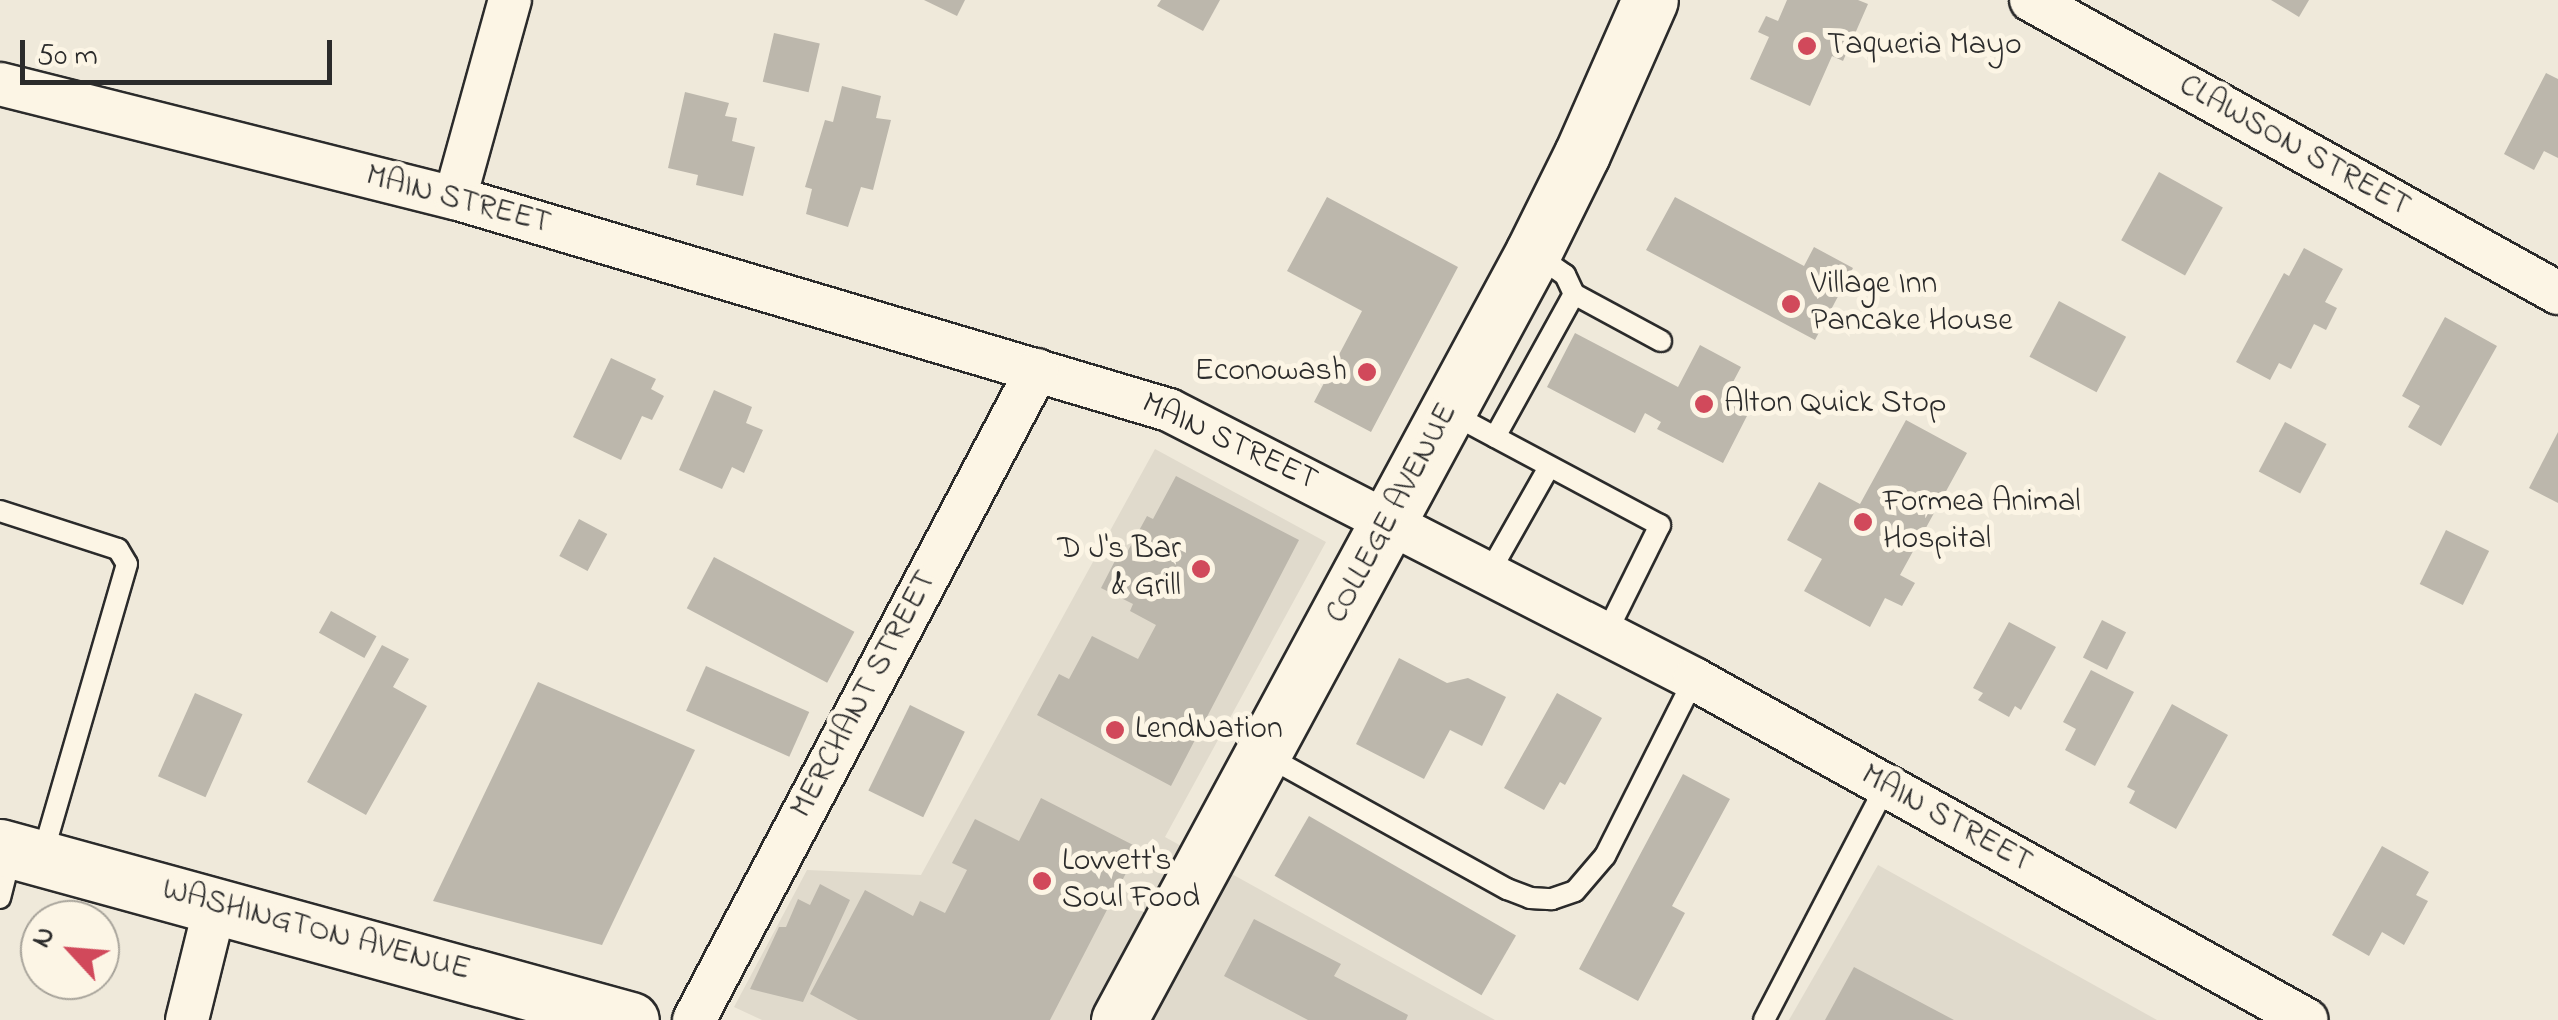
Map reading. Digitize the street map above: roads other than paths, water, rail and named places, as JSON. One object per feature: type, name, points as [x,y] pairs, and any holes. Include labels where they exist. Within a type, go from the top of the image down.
[{"type":"main road","name":"COLLEGE AVENUE","points":[[1118,1020],[1390,522],[1471,425],[1533,253],[1650,0]]},
{"type":"main road","name":"WASHINGTON AVENUE","points":[[13,863],[216,903],[632,1020]]},
{"type":"street","points":[[455,198],[510,0]]},
{"type":"street","name":"CLAWSON STREET","points":[[2031,0],[2558,294]]},
{"type":"street","name":"MAIN STREET","points":[[0,84],[455,198],[1169,410],[1694,679],[2307,1020]]},
{"type":"street","name":"MERCHANT STREET","points":[[694,1020],[1037,370]]},
{"type":"street","points":[[186,1020],[216,903]]},
{"type":"lane","points":[[1533,253],[1565,274],[1574,294],[1662,340]]},
{"type":"lane","points":[[1574,294],[1471,425],[1660,525],[1606,634]]},
{"type":"lane","points":[[1489,573],[1549,467]]},
{"type":"lane","points":[[0,511],[118,549],[127,564],[13,863]]},
{"type":"lane","points":[[1264,754],[1507,888],[1530,898],[1552,898],[1575,891],[1605,856],[1694,679]]},
{"type":"lane","points":[[1764,1020],[1886,786]]},
{"type":"place","name":"Taqueria Mayo","points":[[1807,46]]},
{"type":"place","name":"Village Inn Pancake House","points":[[1791,304]]},
{"type":"place","name":"Econowash","points":[[1367,372]]},
{"type":"place","name":"Alton Quick Stop","points":[[1704,404]]},
{"type":"place","name":"Formea Animal Hospital","points":[[1863,522]]},
{"type":"place","name":"D J's Bar & Grill","points":[[1201,569]]},
{"type":"place","name":"LendNation","points":[[1115,730]]},
{"type":"place","name":"Lovvett's Soul Food","points":[[1042,881]]}]
